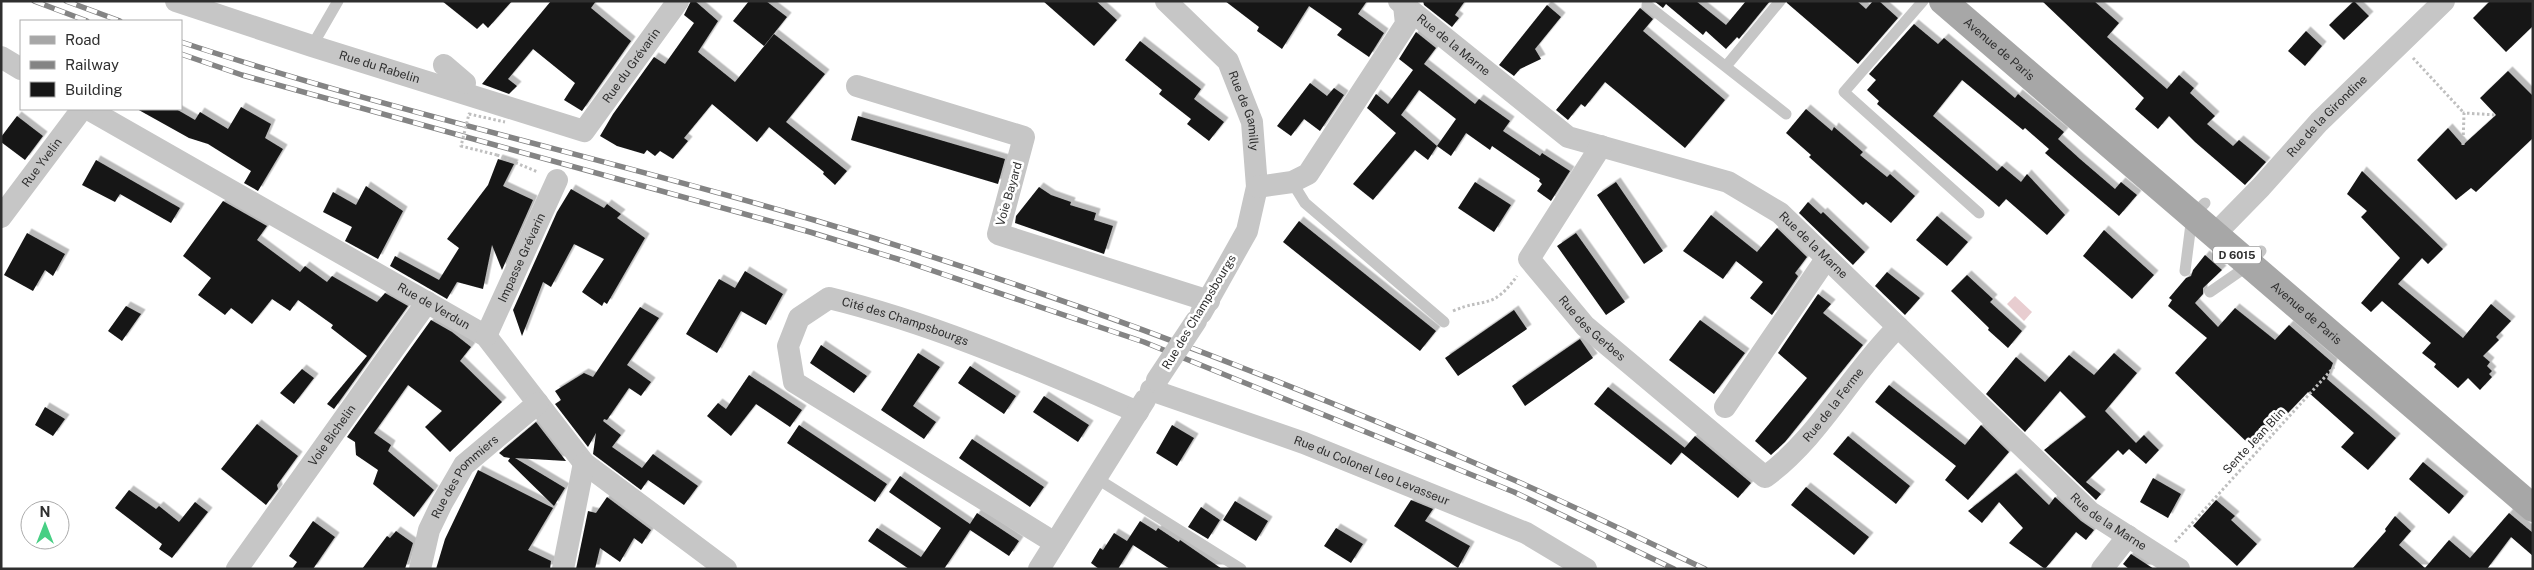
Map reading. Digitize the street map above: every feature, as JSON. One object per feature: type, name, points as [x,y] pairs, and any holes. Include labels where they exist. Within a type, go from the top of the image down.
[{"type":"main road","name":"Avenue de Paris","points":[[1943,1],[2255,258],[2533,483]]},
{"type":"main road","name":"Avenue de Paris","points":[[1969,1],[2199,210]]},
{"type":"main road","name":"Avenue de Paris","points":[[2255,258],[2348,349],[2533,508]]},
{"type":"street","name":"Rue du Rabelin","points":[[176,1],[312,46],[465,84],[584,130]]},
{"type":"street","name":"Rue du Grévarin","points":[[584,130],[678,1]]},
{"type":"street","name":"Rue de Gamilly","points":[[1166,1],[1228,61],[1252,122],[1256,187]]},
{"type":"street","name":"Rue de la Girondine","points":[[2220,228],[2261,187],[2319,122],[2444,1]]},
{"type":"street","points":[[1256,187],[1292,182],[1308,174],[1406,24],[1402,3]]},
{"type":"street","name":"Rue de la Marne","points":[[1402,3],[1568,137],[1728,182],[1780,213],[2090,512],[2170,563]]},
{"type":"street","points":[[1,57],[20,68]]},
{"type":"street","points":[[444,66],[465,84]]},
{"type":"street","name":"Voie Bayard","points":[[857,86],[1024,137],[998,234],[1209,301]]},
{"type":"street","name":"Rue Yvelin","points":[[1,217],[81,110]]},
{"type":"street","name":"Rue de Verdun","points":[[90,110],[486,336],[584,463],[726,569]]},
{"type":"street","points":[[1529,259],[1601,146]]},
{"type":"street","name":"Impasse Grévarin","points":[[486,336],[557,180]]},
{"type":"street","name":"Rue des Champsbourgs","points":[[1039,569],[1209,301],[1247,231],[1256,187]]},
{"type":"street","points":[[1725,407],[1826,258]]},
{"type":"street","name":"Rue des Gerbes","points":[[1529,259],[1585,326],[1765,477]]},
{"type":"street","name":"Cité des Champsbourgs","points":[[1055,543],[794,382],[788,346],[799,318],[829,298],[884,311],[991,350],[1138,412]]},
{"type":"street","name":"Voie Bichelin","points":[[237,569],[427,302]]},
{"type":"street","name":"Rue de la Ferme","points":[[1765,477],[1777,468],[1808,434],[1883,342],[1898,327]]},
{"type":"street","name":"Rue du Colonel Leo Levasseur","points":[[1154,385],[1304,443],[1526,533],[1586,569]]},
{"type":"street","name":"Rue des Pommiers","points":[[420,569],[429,530],[464,465],[538,403]]},
{"type":"street","points":[[563,569],[584,463]]},
{"type":"street","points":[[2102,569],[2128,536]]},
{"type":"lane","points":[[312,46],[338,1]]},
{"type":"lane","points":[[1726,66],[1780,1]]},
{"type":"lane","points":[[1923,1],[1844,92],[1979,213]]},
{"type":"lane","points":[[1647,4],[1786,114]]},
{"type":"lane","points":[[1292,182],[1305,203],[1444,322]]},
{"type":"lane","points":[[2185,271],[2199,210]]},
{"type":"lane","points":[[2210,292],[2255,258]]},
{"type":"lane","points":[[1096,478],[1241,569]]},
{"type":"path","points":[[2399,43],[2464,113],[2463,145]]},
{"type":"path","points":[[2464,113],[2496,114]]},
{"type":"path","points":[[505,122],[469,114],[461,146],[497,155],[557,180]]},
{"type":"path","points":[[1444,322],[1454,310],[1485,304],[1504,294],[1529,259]]},
{"type":"path","name":"Sente Jean Blin","points":[[2170,563],[2336,366],[2348,349]]},
{"type":"shaded area","points":[[2015,296],[2032,312],[2024,321],[2007,304]]},
{"type":"building","points":[[442,1],[512,1],[488,28],[483,23],[477,29]]},
{"type":"building","points":[[551,1],[596,1],[591,8],[631,41],[582,111],[564,100],[575,83],[533,49],[508,79],[517,86],[509,94],[482,84]]},
{"type":"building","points":[[691,1],[695,1],[718,21],[698,52],[735,82],[774,34],[825,74],[786,122],[847,171],[835,185],[823,174],[824,172],[769,127],[757,142],[712,104],[684,138],[688,141],[673,159],[660,151],[655,156],[647,150],[644,154],[617,146],[600,136],[613,114],[654,57],[665,64],[694,23],[684,15]]},
{"type":"building","points":[[749,1],[766,1],[787,17],[764,46],[733,21]]},
{"type":"building","points":[[1043,1],[1096,1],[1117,20],[1094,46]]},
{"type":"building","points":[[1225,1],[1367,1],[1358,14],[1384,33],[1369,57],[1337,35],[1342,29],[1309,6],[1282,49],[1257,31],[1259,27]]},
{"type":"building","points":[[1423,1],[1465,1],[1455,15],[1459,18],[1452,27],[1424,5]]},
{"type":"building","points":[[1654,1],[1696,1],[1726,25],[1746,1],[1770,1],[1739,39],[1737,37],[1726,49],[1706,31],[1703,35],[1666,4],[1663,8]]},
{"type":"building","points":[[1787,1],[1857,1],[1866,9],[1873,1],[1879,1],[1898,18],[1858,64]]},
{"type":"building","points":[[2042,1],[2094,1],[2119,23],[2107,37],[2167,89],[2179,75],[2194,88],[2190,93],[2215,116],[2207,124],[2233,146],[2239,140],[2266,162],[2245,185],[2195,142],[2169,116],[2158,129],[2135,109],[2144,98]]},
{"type":"building","points":[[2354,1],[2369,16],[2344,40],[2329,25]]},
{"type":"building","points":[[2490,1],[2533,1],[2533,26],[2506,52],[2473,18]]},
{"type":"building","points":[[1547,5],[1561,17],[1535,49],[1541,59],[1520,69],[1514,76],[1499,65]]},
{"type":"building","points":[[1640,8],[1653,19],[1643,31],[1725,100],[1685,148],[1605,82],[1585,107],[1581,104],[1568,120],[1556,110]]},
{"type":"building","points":[[1914,24],[1938,44],[1944,38],[2015,98],[2018,94],[2064,132],[2058,139],[2115,189],[2121,182],[2137,195],[2119,216],[2045,153],[2049,149],[2025,128],[2023,130],[1962,80],[1933,116],[1997,171],[2002,166],[2021,182],[2027,174],[2065,215],[2047,235],[2006,199],[1999,207],[1877,104],[1879,101],[1867,90],[1876,80],[1869,74]]},
{"type":"building","points":[[2306,31],[2322,46],[2305,66],[2288,51]]},
{"type":"building","points":[[1416,32],[1436,48],[1424,64],[1475,104],[1479,99],[1510,121],[1503,131],[1540,156],[1542,153],[1570,171],[1551,201],[1537,191],[1542,184],[1539,181],[1540,179],[1492,146],[1490,150],[1466,133],[1451,156],[1437,146],[1428,160],[1415,150],[1373,200],[1353,184],[1396,133],[1367,108],[1376,94],[1388,104],[1413,70],[1399,59]],"holes":[[[1419,90],[1456,119],[1437,146],[1401,115]]]},
{"type":"building","points":[[1140,41],[1201,89],[1194,99],[1224,122],[1209,141],[1187,124],[1191,119],[1159,94],[1162,90],[1125,60]]},
{"type":"building","points":[[2508,71],[2533,96],[2533,138],[2476,192],[2471,188],[2456,200],[2417,160],[2448,128],[2463,145],[2496,115],[2480,98]]},
{"type":"building","points":[[1310,83],[1327,96],[1334,88],[1344,95],[1320,131],[1304,119],[1291,136],[1277,126]]},
{"type":"building","points":[[241,107],[271,124],[265,138],[283,149],[258,191],[244,183],[251,171],[208,144],[189,138],[139,110],[178,110],[195,120],[200,112],[228,129]]},
{"type":"building","points":[[1806,109],[1832,131],[1834,127],[1863,152],[1860,155],[1887,177],[1890,174],[1915,196],[1891,223],[1866,202],[1863,205],[1809,157],[1811,155],[1786,133]]},
{"type":"building","points":[[17,116],[43,136],[25,160],[1,142],[1,137]]},
{"type":"building","points":[[858,116],[1005,159],[998,184],[851,140]]},
{"type":"building","points":[[498,159],[514,164],[503,186],[533,200],[502,270],[492,245],[483,289],[457,282],[447,299],[390,266],[395,256],[439,280],[459,248],[447,239],[488,185]]},
{"type":"building","points":[[96,160],[180,208],[171,223],[120,194],[115,202],[82,185]]},
{"type":"building","points":[[2362,171],[2443,249],[2428,264],[2422,258],[2398,284],[2463,338],[2491,304],[2511,321],[2496,337],[2499,340],[2483,356],[2490,362],[2487,366],[2492,371],[2489,374],[2492,377],[2480,390],[2468,378],[2458,388],[2434,367],[2436,364],[2422,353],[2431,343],[2382,301],[2371,312],[2361,303],[2400,258],[2361,217],[2367,211],[2347,194]]},
{"type":"building","points":[[1475,182],[1511,205],[1494,232],[1458,208]]},
{"type":"building","points":[[1616,182],[1663,251],[1644,264],[1597,195]]},
{"type":"building","points":[[366,186],[403,211],[378,259],[345,241],[352,227],[323,212],[333,192],[356,205]]},
{"type":"building","points":[[1039,187],[1051,195],[1071,202],[1070,205],[1096,213],[1094,220],[1113,226],[1104,254],[1015,223],[1016,216]]},
{"type":"building","points":[[571,189],[604,208],[607,204],[621,214],[617,218],[645,238],[607,304],[604,302],[602,306],[582,292],[604,259],[574,244],[551,287],[543,282],[522,336],[513,310],[557,212]]},
{"type":"building","points":[[223,201],[267,226],[257,240],[300,272],[305,266],[327,282],[332,276],[377,302],[385,293],[408,306],[334,409],[327,404],[367,356],[331,328],[333,325],[298,300],[290,311],[272,299],[252,324],[231,308],[225,315],[198,295],[211,278],[183,256]]},
{"type":"building","points":[[1808,202],[1821,214],[1823,212],[1865,252],[1853,265],[1799,213]]},
{"type":"building","points":[[1711,215],[1757,252],[1777,228],[1807,257],[1795,273],[1798,276],[1797,278],[1772,315],[1750,298],[1763,282],[1736,261],[1723,279],[1683,251]]},
{"type":"building","points":[[1937,216],[1968,242],[1947,266],[1916,240]]},
{"type":"building","points":[[1299,221],[1436,331],[1420,351],[1283,242]]},
{"type":"building","points":[[2104,230],[2154,275],[2132,299],[2083,256]]},
{"type":"building","points":[[27,233],[65,254],[53,276],[45,270],[33,291],[4,275]]},
{"type":"building","points":[[1576,233],[1625,302],[1606,315],[1557,246]]},
{"type":"building","points":[[2205,255],[2222,270],[2203,288],[2203,294],[2195,303],[2218,327],[2235,308],[2275,340],[2289,325],[2333,363],[2327,379],[2396,438],[2368,470],[2341,447],[2354,433],[2308,392],[2254,449],[2175,373],[2207,338],[2168,306],[2172,300],[2169,298],[2186,278],[2191,276],[2193,270]]},
{"type":"building","points":[[745,271],[783,294],[766,325],[741,311],[717,353],[686,334],[719,279],[735,288]]},
{"type":"building","points":[[1887,272],[1920,298],[1905,315],[1875,286]]},
{"type":"building","points":[[1967,275],[1993,299],[1990,302],[2022,331],[2008,348],[1951,291]]},
{"type":"building","points":[[1818,294],[1831,304],[1823,313],[1863,345],[1785,442],[1771,455],[1755,441],[1807,378],[1778,353]]},
{"type":"building","points":[[126,306],[141,314],[122,341],[108,331]]},
{"type":"building","points":[[640,307],[659,318],[627,365],[651,382],[641,396],[629,388],[607,420],[604,419],[603,421],[621,435],[612,447],[642,468],[653,454],[698,486],[684,505],[648,480],[641,490],[593,454],[596,433],[588,447],[555,404],[561,400],[555,391],[584,373],[593,377]]},
{"type":"building","points":[[1514,310],[1527,329],[1458,376],[1445,358]]},
{"type":"building","points":[[431,320],[452,332],[471,347],[460,361],[502,402],[450,452],[425,427],[442,411],[408,385],[374,433],[391,445],[388,451],[434,490],[414,517],[373,484],[378,470],[356,455],[355,442],[347,437]]},
{"type":"building","points":[[1700,320],[1745,353],[1714,394],[1669,360]]},
{"type":"building","points":[[1580,339],[1593,358],[1525,406],[1512,386]]},
{"type":"building","points":[[821,345],[867,376],[854,393],[810,363]]},
{"type":"building","points":[[918,353],[940,367],[913,406],[936,422],[924,439],[881,410]]},
{"type":"building","points":[[2114,353],[2137,373],[2105,411],[2136,443],[2144,435],[2159,450],[2146,464],[2129,449],[2123,455],[2118,450],[2086,482],[2101,494],[2096,500],[2044,450],[2086,417],[2060,391],[2025,432],[1986,394],[2016,357],[2045,382],[2069,355],[2094,375]]},
{"type":"building","points":[[970,366],[1016,396],[1004,414],[958,383]]},
{"type":"building","points":[[302,369],[314,378],[294,404],[280,393]]},
{"type":"building","points":[[749,375],[802,410],[790,427],[756,404],[731,436],[707,416],[718,403],[726,409]]},
{"type":"building","points":[[1889,385],[1965,445],[1981,425],[2009,452],[1968,500],[1945,480],[1956,466],[1875,402]]},
{"type":"building","points":[[1608,387],[1685,448],[1671,465],[1594,404]]},
{"type":"building","points":[[1044,396],[1089,425],[1078,442],[1033,412]]},
{"type":"building","points":[[45,407],[65,419],[53,436],[35,425]]},
{"type":"building","points":[[536,422],[566,461],[515,458],[565,488],[554,506],[508,461],[510,458],[504,457],[499,453]]},
{"type":"building","points":[[257,424],[298,456],[277,485],[278,489],[266,505],[221,469]]},
{"type":"building","points":[[799,425],[887,484],[875,502],[787,443]]},
{"type":"building","points":[[1172,425],[1194,438],[1177,466],[1156,453]]},
{"type":"building","points":[[1695,436],[1751,483],[1738,498],[1681,452]]},
{"type":"building","points":[[1848,436],[1910,486],[1896,504],[1833,454]]},
{"type":"building","points":[[972,439],[1044,487],[1030,507],[959,458]]},
{"type":"building","points":[[2423,462],[2464,496],[2449,514],[2409,479]]},
{"type":"building","points":[[478,470],[553,508],[528,550],[551,561],[550,569],[436,569],[445,539]]},
{"type":"building","points":[[2016,473],[2049,505],[2055,497],[2081,521],[2094,530],[2086,540],[2076,532],[2045,569],[2009,543],[2023,528],[1999,502],[1982,523],[1968,511]]},
{"type":"building","points":[[900,476],[970,524],[977,513],[1019,541],[1009,556],[970,530],[944,569],[909,569],[868,541],[877,528],[921,557],[941,528],[889,492]]},
{"type":"building","points":[[2153,478],[2181,494],[2168,518],[2140,502]]},
{"type":"building","points":[[1806,487],[1869,537],[1854,555],[1791,505]]},
{"type":"building","points":[[129,490],[156,509],[159,506],[179,522],[195,502],[208,512],[172,558],[159,549],[162,544],[115,508]]},
{"type":"building","points":[[607,497],[651,530],[642,544],[634,538],[620,562],[600,548],[595,569],[576,569],[588,511],[596,513]]},
{"type":"building","points":[[1411,500],[1433,509],[1425,521],[1470,546],[1458,568],[1394,526]]},
{"type":"building","points":[[2216,500],[2235,516],[2231,520],[2257,544],[2237,566],[2193,526]]},
{"type":"building","points":[[1235,501],[1268,521],[1256,541],[1223,520]]},
{"type":"building","points":[[1201,507],[1220,520],[1208,539],[1188,527]]},
{"type":"building","points":[[2509,513],[2533,533],[2533,556],[2511,537],[2487,569],[2352,569],[2386,531],[2385,529],[2395,516],[2411,531],[2399,545],[2425,568],[2449,540],[2470,558]]},
{"type":"building","points":[[313,521],[335,537],[313,569],[292,569],[297,562],[289,556]]},
{"type":"building","points":[[1140,521],[1156,531],[1158,528],[1179,542],[1180,540],[1222,569],[1170,569],[1133,545],[1118,569],[1099,569],[1091,563],[1100,548],[1103,550],[1114,533],[1127,541]]},
{"type":"building","points":[[1336,528],[1363,544],[1351,563],[1324,546]]},
{"type":"building","points":[[396,531],[413,543],[405,569],[362,569],[387,536],[390,538]]},
{"type":"building","points":[[2131,554],[2154,569],[2129,569],[2123,564]]},
{"type":"railway","points":[[34,1],[84,20]]},
{"type":"railway","points":[[66,1],[117,20]]},
{"type":"railway","points":[[182,42],[338,90],[814,220],[903,247],[1080,307],[1168,339],[1428,443],[1538,491],[1705,569]]},
{"type":"railway","points":[[182,54],[242,75],[810,232],[904,261],[1144,342],[1514,492],[1674,569]]}]
